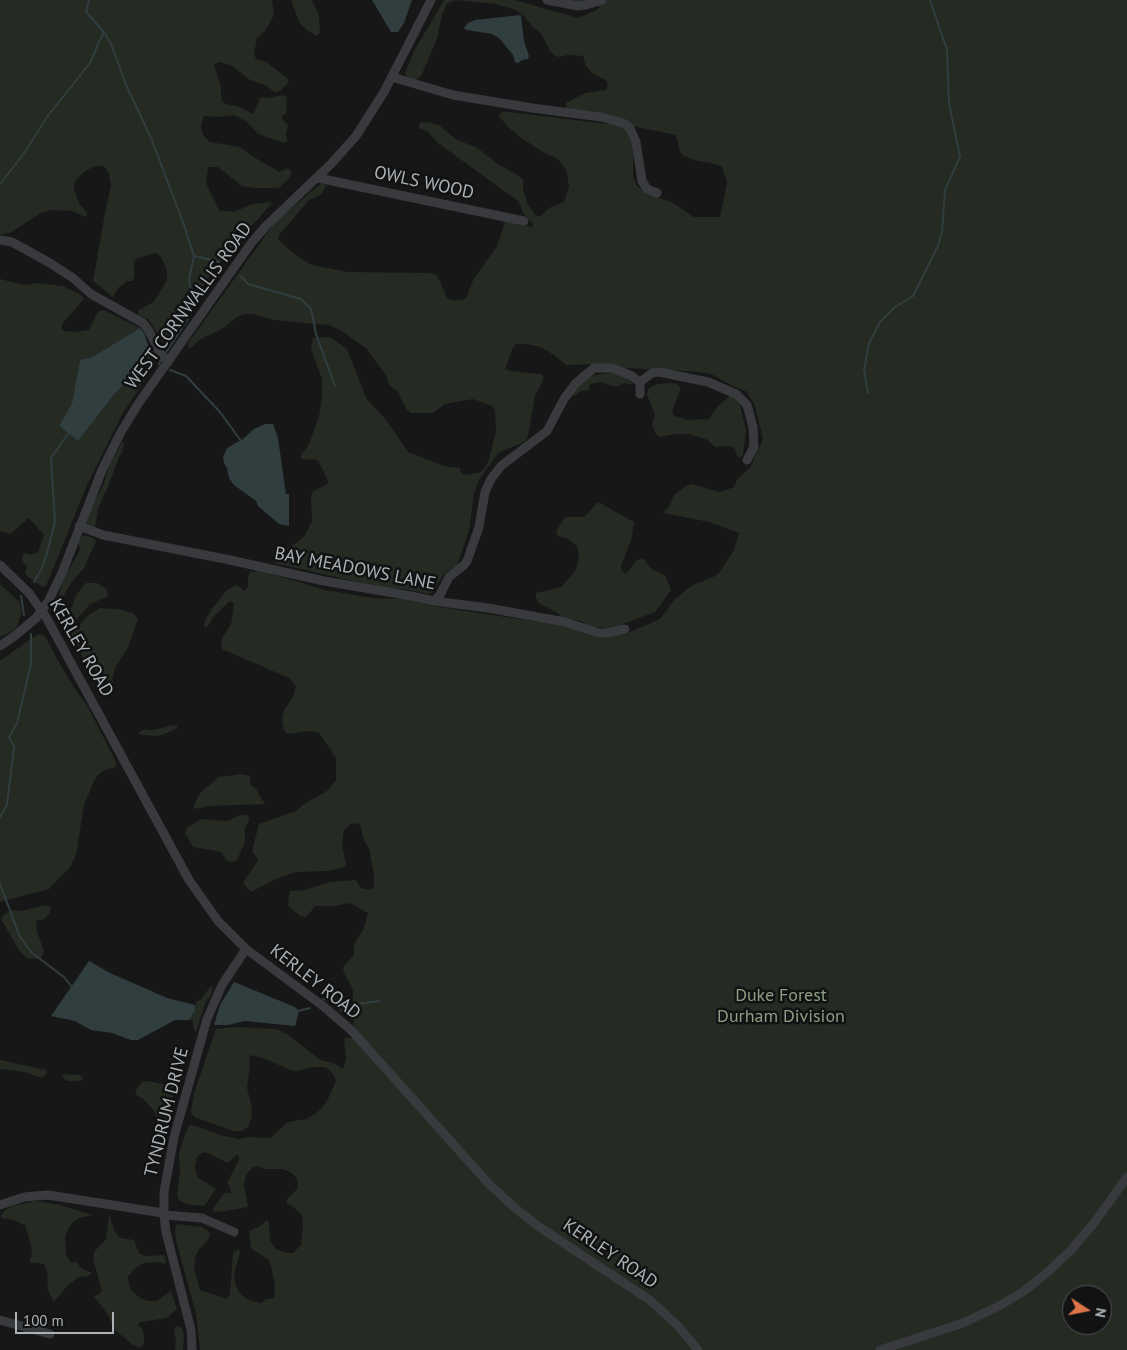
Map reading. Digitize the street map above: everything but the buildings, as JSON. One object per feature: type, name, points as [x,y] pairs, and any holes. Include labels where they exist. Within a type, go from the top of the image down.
[{"type":"street","name":"WEST CORNWALLIS ROAD","points":[[0,646],[27,627],[42,610],[52,594],[111,450],[138,404],[252,242],[267,224],[318,178],[356,136],[392,78],[431,0]]},
{"type":"street","points":[[547,0],[578,6],[602,0]]},
{"type":"street","points":[[392,78],[437,92],[532,108],[608,118],[624,123],[630,128],[636,142],[642,181],[647,189],[657,193]]},
{"type":"street","name":"OWLS WOOD","points":[[318,178],[524,220]]},
{"type":"street","points":[[0,240],[12,242],[50,263],[73,278],[92,294],[143,324],[168,362]]},
{"type":"street","points":[[434,601],[440,595],[449,577],[467,561],[479,527],[485,492],[491,479],[501,466],[547,431],[564,399],[576,383],[594,368],[603,367],[621,371],[640,382]]},
{"type":"street","points":[[640,382],[652,373],[659,372],[708,382],[736,394],[746,405],[752,427],[754,447],[747,460]]},
{"type":"street","points":[[640,382],[640,394]]},
{"type":"street","name":"BAY MEADOWS LANE","points":[[79,526],[103,535],[324,581],[565,622],[599,633],[607,634],[625,629]]},
{"type":"street","name":"KERLEY ROAD","points":[[0,565],[29,593],[42,610],[82,680],[189,880],[218,921],[246,949],[323,1006],[351,1030],[489,1184],[515,1208],[543,1229],[651,1301],[674,1322],[698,1350]]},
{"type":"street","name":"TYNDRUM DRIVE","points":[[192,1350],[191,1330],[169,1248],[164,1214],[164,1192],[170,1156],[207,1019],[222,984],[246,949]]},
{"type":"street","points":[[880,1350],[963,1324],[1024,1292],[1049,1271],[1077,1243],[1127,1177]]},
{"type":"street","points":[[0,1205],[19,1198],[40,1195],[68,1198],[164,1214],[202,1218],[234,1232]]},
{"type":"street","points":[[0,1320],[50,1334]]},
{"type":"green space","points":[[0,0],[272,0],[274,15],[265,31],[257,38],[254,54],[256,59],[266,62],[286,77],[289,82],[280,91],[275,92],[265,85],[250,80],[232,66],[219,62],[214,64],[220,83],[222,101],[226,104],[240,107],[253,114],[261,97],[267,98],[283,95],[287,98],[286,113],[281,118],[288,125],[287,140],[284,143],[258,134],[247,122],[234,115],[204,116],[201,126],[203,135],[210,142],[240,147],[279,172],[288,168],[291,172],[290,178],[278,188],[253,188],[242,186],[218,167],[208,167],[206,183],[219,210],[234,212],[252,204],[273,202],[215,267],[176,331],[164,344],[148,319],[138,315],[138,310],[152,303],[167,280],[167,270],[157,253],[138,258],[134,262],[134,277],[132,281],[127,281],[118,288],[113,297],[93,281],[111,186],[109,174],[104,166],[95,166],[85,171],[74,184],[74,190],[80,205],[87,212],[86,217],[72,211],[51,210],[41,213],[10,233],[0,235]]},
{"type":"green space","points":[[291,0],[312,0],[319,15],[320,32],[317,36],[300,24]]},
{"type":"green space","points":[[444,0],[456,0],[447,4],[442,14],[437,39],[421,76],[417,79],[407,78],[405,73],[414,51]]},
{"type":"green space","name":"Duke Forest Durham Division","points":[[456,0],[515,0],[578,18],[600,7],[569,0],[1127,0],[1127,1350],[200,1350],[196,1314],[176,1240],[175,1228],[177,1224],[201,1227],[210,1234],[195,1258],[194,1268],[200,1290],[227,1299],[230,1294],[233,1252],[239,1249],[240,1254],[234,1273],[236,1286],[240,1294],[251,1301],[261,1303],[266,1299],[274,1298],[275,1286],[268,1259],[251,1248],[249,1231],[259,1227],[267,1220],[269,1223],[270,1241],[276,1249],[286,1253],[293,1253],[301,1245],[303,1225],[302,1216],[295,1208],[287,1204],[287,1199],[298,1188],[297,1179],[292,1173],[283,1169],[265,1169],[257,1166],[252,1168],[246,1175],[244,1184],[248,1207],[220,1212],[213,1211],[224,1193],[231,1193],[227,1183],[239,1160],[238,1154],[228,1163],[205,1152],[200,1154],[197,1157],[195,1167],[197,1177],[216,1189],[204,1206],[186,1204],[179,1200],[177,1195],[180,1171],[179,1153],[189,1126],[193,1125],[220,1135],[239,1139],[250,1137],[270,1138],[288,1122],[307,1119],[318,1112],[327,1101],[336,1081],[334,1075],[326,1067],[312,1067],[299,1071],[290,1070],[263,1058],[249,1055],[250,1066],[247,1088],[252,1108],[252,1117],[248,1127],[242,1131],[233,1131],[194,1117],[191,1112],[194,1093],[216,1029],[236,1027],[276,1029],[287,1034],[320,1060],[333,1063],[343,1069],[346,1059],[344,1039],[347,1037],[351,1039],[354,1021],[331,1005],[329,1000],[332,997],[350,1005],[353,1001],[353,990],[343,971],[344,966],[354,955],[354,944],[364,928],[368,913],[350,903],[334,906],[315,906],[305,917],[300,916],[288,906],[289,896],[290,891],[305,890],[330,882],[356,880],[361,888],[370,890],[374,886],[369,848],[364,840],[360,825],[356,823],[351,824],[344,830],[342,845],[346,865],[342,868],[327,871],[296,872],[276,879],[251,892],[243,883],[258,860],[252,851],[259,824],[296,811],[304,804],[327,791],[336,780],[336,758],[319,733],[310,731],[288,734],[284,731],[282,721],[284,710],[293,697],[296,686],[289,678],[222,649],[222,638],[231,624],[234,603],[230,601],[204,628],[205,621],[211,610],[227,590],[237,585],[245,591],[248,587],[250,572],[262,571],[325,590],[373,598],[404,599],[433,606],[565,626],[605,636],[625,634],[660,619],[674,600],[691,586],[719,573],[734,550],[739,533],[709,522],[663,513],[670,505],[674,495],[691,484],[720,492],[734,487],[738,478],[750,468],[763,439],[755,406],[747,392],[711,374],[625,368],[601,364],[566,365],[540,347],[516,344],[505,369],[541,374],[544,378],[535,396],[528,436],[522,443],[498,453],[479,480],[474,493],[469,530],[457,566],[444,574],[433,592],[429,594],[405,589],[389,589],[274,563],[283,550],[298,542],[305,535],[312,521],[311,495],[314,491],[329,483],[318,460],[304,460],[300,457],[309,444],[319,416],[322,395],[322,379],[311,349],[313,338],[330,337],[347,349],[366,398],[387,421],[408,452],[445,466],[460,468],[461,473],[466,475],[481,472],[488,463],[496,431],[495,410],[492,406],[473,399],[445,404],[433,413],[411,413],[407,410],[397,391],[389,385],[386,375],[367,349],[342,331],[329,325],[273,320],[254,314],[244,314],[235,318],[224,328],[201,339],[189,349],[188,343],[276,221],[322,183],[326,185],[322,194],[309,200],[279,235],[278,239],[294,254],[312,265],[347,272],[430,273],[437,275],[447,298],[451,300],[466,298],[474,278],[496,248],[506,220],[532,227],[533,224],[524,214],[518,201],[438,143],[428,132],[419,128],[420,123],[430,122],[440,126],[457,140],[476,147],[498,164],[519,176],[523,180],[523,190],[528,205],[537,217],[549,208],[564,202],[569,187],[567,172],[558,159],[520,137],[498,115],[508,112],[617,125],[630,133],[633,147],[633,177],[637,186],[645,192],[673,203],[694,217],[720,217],[727,182],[722,167],[684,156],[680,152],[676,135],[632,126],[625,119],[566,108],[566,103],[585,93],[606,90],[608,85],[606,80],[593,74],[586,66],[583,56],[568,55],[558,57],[554,55],[541,33],[522,14],[514,9],[495,4]]},
{"type":"green space","points":[[0,279],[23,285],[38,283],[63,286],[81,295],[84,299],[63,323],[61,328],[65,331],[89,330],[99,311],[104,310],[140,328],[92,357],[80,360],[72,403],[59,426],[78,441],[112,397],[145,362],[149,348],[155,351],[157,357],[152,369],[123,413],[87,485],[46,586],[42,587],[27,576],[25,572],[27,567],[23,562],[22,556],[26,553],[30,555],[38,552],[44,535],[29,518],[10,534],[0,531]]},
{"type":"green space","points":[[614,372],[622,375],[632,385],[625,383],[616,387],[601,382],[590,384],[589,390],[581,391],[575,396],[570,395],[590,376]]},
{"type":"green space","points":[[657,384],[677,384],[681,388],[672,411],[674,416],[688,420],[709,419],[718,406],[730,396],[734,398],[740,406],[746,430],[743,455],[739,458],[735,449],[730,446],[715,447],[708,440],[689,434],[674,434],[660,437],[656,434],[652,425],[655,414],[647,395],[648,389]]},
{"type":"green space","points":[[122,442],[124,444],[122,453],[98,508],[95,528],[86,526],[89,512]]},
{"type":"green space","points":[[598,502],[634,522],[632,537],[621,566],[622,571],[626,574],[636,561],[641,558],[645,560],[651,569],[665,575],[671,590],[655,612],[610,629],[561,618],[558,613],[540,604],[536,599],[536,593],[561,587],[576,570],[579,555],[577,546],[568,539],[556,535],[565,517],[584,517]]},
{"type":"green space","points":[[84,535],[96,541],[84,568],[71,583],[63,597],[58,597],[64,578],[80,550],[78,540]]},
{"type":"green space","points":[[86,583],[97,583],[105,588],[108,593],[107,597],[90,604],[69,628],[62,630],[63,613],[72,607],[76,595]]},
{"type":"green space","points":[[0,584],[19,602],[22,611],[17,627],[0,637]]},
{"type":"green space","points":[[99,608],[117,609],[133,613],[138,619],[128,647],[115,668],[112,679],[114,686],[112,690],[105,691],[95,669],[86,665],[79,649],[70,636],[86,617]]},
{"type":"green space","points":[[40,634],[45,636],[75,689],[87,705],[117,764],[114,768],[107,769],[99,774],[94,781],[84,805],[76,855],[70,867],[49,889],[0,902],[0,661]]},
{"type":"green space","points":[[172,725],[177,726],[177,728],[162,735],[138,734],[143,730],[154,730]]},
{"type":"green space","points":[[241,774],[250,776],[250,784],[256,789],[266,804],[208,806],[197,809],[193,807],[200,793],[219,777]]},
{"type":"green space","points":[[241,815],[246,815],[250,818],[245,828],[245,842],[237,860],[232,862],[227,861],[222,853],[217,851],[193,847],[185,833],[188,827],[201,819],[227,821]]},
{"type":"green space","points":[[46,905],[51,907],[50,912],[45,919],[36,921],[37,932],[44,951],[41,959],[27,958],[20,952],[1,919],[4,914],[13,910],[20,911]]},
{"type":"green space","points":[[210,987],[213,987],[211,995],[206,1001],[196,1032],[193,1020],[189,1020],[195,1011],[196,1002],[201,999]]},
{"type":"green space","points":[[0,1060],[46,1070],[47,1073],[43,1077],[38,1077],[25,1072],[0,1069]]},
{"type":"green space","points":[[65,1074],[79,1075],[83,1078],[82,1080],[67,1081],[61,1076]]},
{"type":"green space","points":[[169,1078],[175,1089],[170,1106],[171,1123],[162,1127],[153,1109],[142,1098],[137,1096],[135,1091],[142,1082],[148,1081],[162,1084],[167,1083]]},
{"type":"green space","points":[[36,1201],[60,1205],[93,1215],[79,1218],[72,1223],[65,1238],[66,1255],[72,1263],[77,1262],[81,1268],[92,1273],[87,1277],[77,1278],[66,1287],[54,1302],[48,1290],[47,1270],[44,1264],[29,1262],[32,1254],[25,1225],[14,1220],[1,1218],[5,1210],[15,1205]]},
{"type":"green space","points":[[109,1214],[114,1230],[120,1238],[134,1240],[139,1253],[145,1256],[164,1255],[166,1260],[165,1264],[159,1262],[144,1263],[134,1269],[128,1277],[130,1289],[147,1301],[156,1301],[171,1291],[177,1309],[167,1318],[141,1322],[137,1325],[142,1328],[144,1336],[144,1344],[140,1348],[133,1345],[115,1330],[108,1315],[94,1296],[102,1291],[93,1259],[94,1252],[106,1239]]},
{"type":"green space","points":[[179,1326],[184,1336],[183,1350],[175,1350],[174,1331],[175,1327]]},
{"type":"shaded area","points":[[372,0],[412,0],[404,23],[398,32],[391,32]]},
{"type":"shaded area","points":[[521,15],[524,41],[529,56],[528,59],[518,63],[515,62],[513,55],[499,38],[492,34],[464,28],[468,23],[475,20]]},
{"type":"shaded area","points":[[140,328],[145,335],[149,348],[145,362],[112,397],[78,441],[59,426],[72,403],[80,360],[92,357]]},
{"type":"shaded area","points":[[265,424],[273,424],[278,438],[286,494],[289,494],[289,526],[279,524],[258,506],[256,501],[234,485],[229,478],[224,463],[223,457],[227,448],[243,439],[254,429]]},
{"type":"shaded area","points":[[89,961],[110,973],[167,998],[195,1005],[195,1011],[189,1020],[175,1020],[138,1040],[91,1030],[75,1021],[51,1016]]},
{"type":"shaded area","points":[[234,982],[295,1007],[299,1011],[295,1026],[245,1021],[228,1025],[214,1025],[220,1005]]},
{"type":"waterway","points":[[89,0],[86,12],[104,32],[112,46],[126,85],[151,138],[194,256],[189,279],[192,304],[190,316],[165,354]]},
{"type":"waterway","points":[[868,393],[864,370],[869,343],[880,322],[895,307],[913,296],[938,246],[942,232],[945,190],[960,157],[949,103],[947,50],[930,0]]},
{"type":"waterway","points":[[0,184],[25,152],[47,117],[90,63],[104,32]]},
{"type":"waterway","points":[[195,256],[219,262]]},
{"type":"waterway","points":[[241,276],[248,284],[301,299],[311,309],[316,334],[335,386]]},
{"type":"waterway","points":[[159,364],[161,359]]},
{"type":"waterway","points":[[170,370],[186,376],[220,412],[241,441]]},
{"type":"waterway","points":[[34,582],[47,553],[55,522],[51,458],[70,431]]},
{"type":"waterway","points":[[21,596],[24,615]]},
{"type":"waterway","points":[[0,817],[7,805],[14,747],[9,737],[17,723],[31,664],[31,634]]},
{"type":"waterway","points":[[0,884],[20,937],[32,953],[64,977],[72,987]]},
{"type":"waterway","points":[[323,999],[349,1005],[380,1001]]},
{"type":"waterway","points":[[298,1011],[310,1008]]}]
